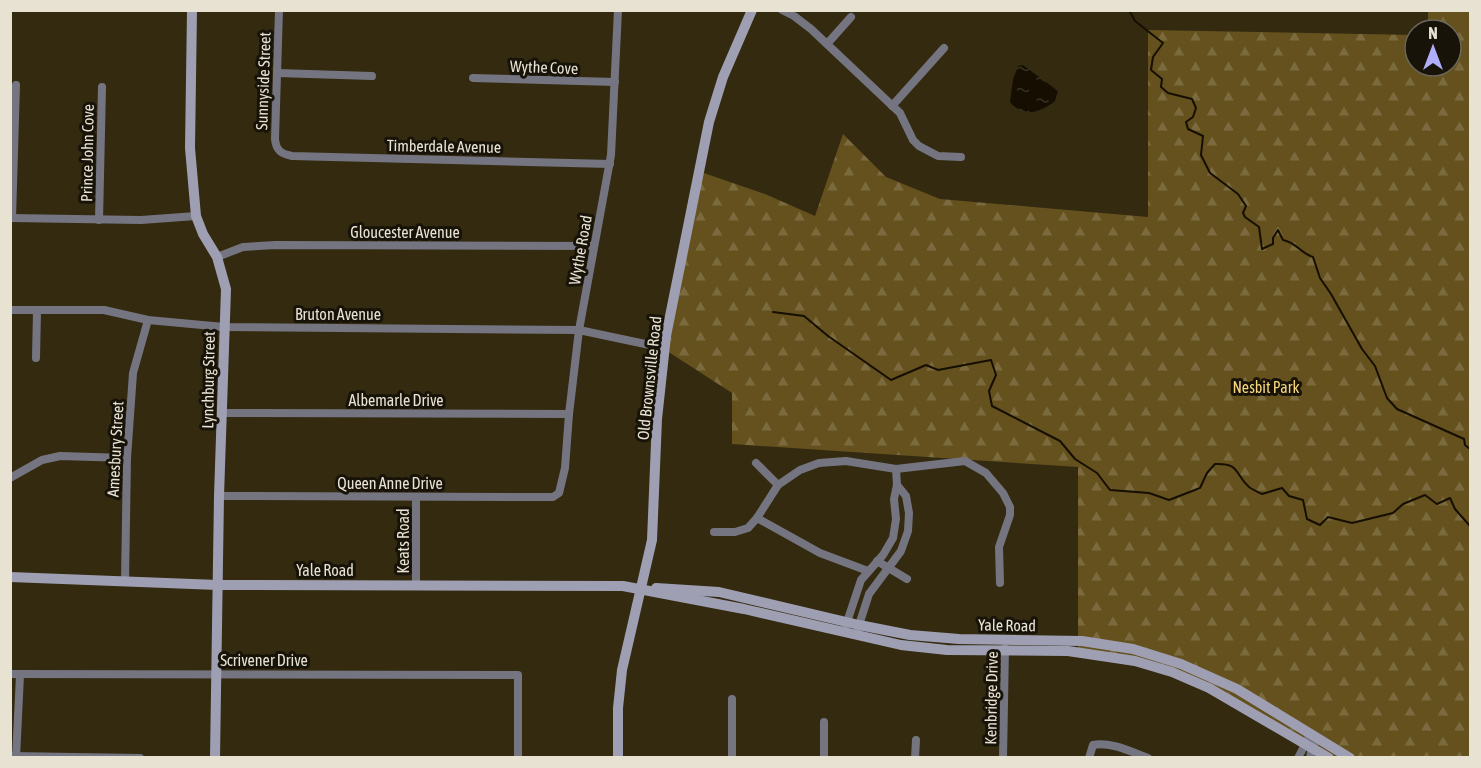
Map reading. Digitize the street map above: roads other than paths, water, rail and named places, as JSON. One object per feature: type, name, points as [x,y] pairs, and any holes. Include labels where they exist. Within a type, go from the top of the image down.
[{"type":"main road","name":"Lynchburg Street","points":[[192,10],[190,148],[196,216],[203,234],[217,257],[226,289],[219,496],[215,758]]},
{"type":"main road","name":"Old Brownsville Road","points":[[618,758],[618,708],[621,680],[652,540],[657,419],[664,348],[709,122],[723,77],[752,10]]},
{"type":"main road","name":"Yale Road","points":[[10,577],[218,585],[603,585],[640,589],[845,627],[922,648],[1005,645],[1084,652],[1125,659],[1184,677],[1224,695],[1311,744],[1329,758]]},
{"type":"main road","name":"Yale Road","points":[[1311,744],[1350,758]]},
{"type":"street","name":"Sunnyside Street","points":[[279,10],[275,139],[279,151]]},
{"type":"street","name":"Wythe Road","points":[[559,493],[565,468],[579,330],[610,164],[618,10]]},
{"type":"street","points":[[782,10],[802,22],[900,113],[913,140],[919,146],[938,156],[961,157]]},
{"type":"street","points":[[827,44],[851,17]]},
{"type":"street","points":[[892,106],[944,48]]},
{"type":"street","points":[[277,73],[372,76]]},
{"type":"street","name":"Wythe Cove","points":[[473,78],[615,82]]},
{"type":"street","points":[[16,85],[11,218],[141,220],[196,216]]},
{"type":"street","name":"Prince John Cove","points":[[99,220],[102,87]]},
{"type":"street","name":"Timberdale Avenue","points":[[279,151],[292,156],[610,164]]},
{"type":"street","name":"Gloucester Avenue","points":[[217,257],[243,247],[276,245],[594,246]]},
{"type":"street","name":"Bruton Avenue","points":[[10,310],[104,310],[148,320],[224,327],[579,330],[664,348]]},
{"type":"street","points":[[36,358],[37,311]]},
{"type":"street","name":"Amesbury Street","points":[[125,582],[127,458],[133,373],[148,320]]},
{"type":"street","name":"Albemarle Drive","points":[[223,413],[569,414]]},
{"type":"street","points":[[10,478],[42,460],[60,456],[127,458]]},
{"type":"street","points":[[714,532],[741,531],[748,528],[757,518],[778,484],[800,470],[831,461],[846,461],[896,469],[965,460],[986,472],[1003,493],[1010,511],[999,547],[1000,583]]},
{"type":"street","points":[[756,463],[778,484]]},
{"type":"street","points":[[845,627],[856,592],[868,571],[878,561],[893,538],[896,519],[894,499],[897,485],[896,469]]},
{"type":"street","points":[[857,631],[868,594],[901,550],[908,531],[909,513],[906,496],[897,485]]},
{"type":"street","name":"Queen Anne Drive","points":[[219,496],[553,497],[559,493]]},
{"type":"street","name":"Keats Road","points":[[416,497],[416,585]]},
{"type":"street","points":[[757,518],[820,553],[868,571]]},
{"type":"street","points":[[878,561],[907,579]]},
{"type":"street","name":"Kenbridge Drive","points":[[1003,758],[1005,645]]},
{"type":"street","name":"Scrivener Drive","points":[[10,674],[518,675],[518,758]]},
{"type":"street","points":[[20,675],[14,756],[140,758]]},
{"type":"street","points":[[732,699],[732,758]]},
{"type":"street","points":[[824,722],[824,758]]},
{"type":"street","points":[[915,758],[916,740]]},
{"type":"street","points":[[1298,758],[1311,744]]},
{"type":"street","points":[[1089,758],[1093,745],[1109,746],[1148,758]]},
{"type":"water","points":[[1023,65],[1058,91],[1055,101],[1038,111],[1026,112],[1010,102],[1013,79],[1018,66]]},
{"type":"waterway","points":[[1129,10],[1135,21],[1163,43],[1153,57],[1151,70],[1162,79],[1161,87],[1168,93],[1192,99],[1196,108],[1193,117],[1186,122],[1188,129],[1203,136],[1201,155],[1210,173],[1238,194],[1246,206],[1243,213],[1245,217],[1259,227],[1262,249],[1273,244],[1273,238],[1278,230],[1283,240],[1313,257],[1320,278],[1362,349],[1375,366],[1387,398],[1397,409],[1464,439],[1465,445],[1470,449]]},
{"type":"waterway","points":[[773,312],[804,316],[828,336],[891,380],[926,365],[938,370],[991,360],[996,375],[989,391],[992,406],[1060,441],[1075,459],[1097,473],[1110,490],[1149,493],[1169,500],[1200,488],[1207,473],[1215,464],[1223,464],[1233,467],[1249,487],[1262,494],[1282,488],[1289,496],[1303,500],[1307,519],[1320,525],[1328,517],[1352,523],[1393,513],[1403,504],[1425,495],[1437,504],[1450,498],[1455,509],[1470,526]]},
{"type":"park label","name":"Nesbit Park","points":[[1266,387]]}]
